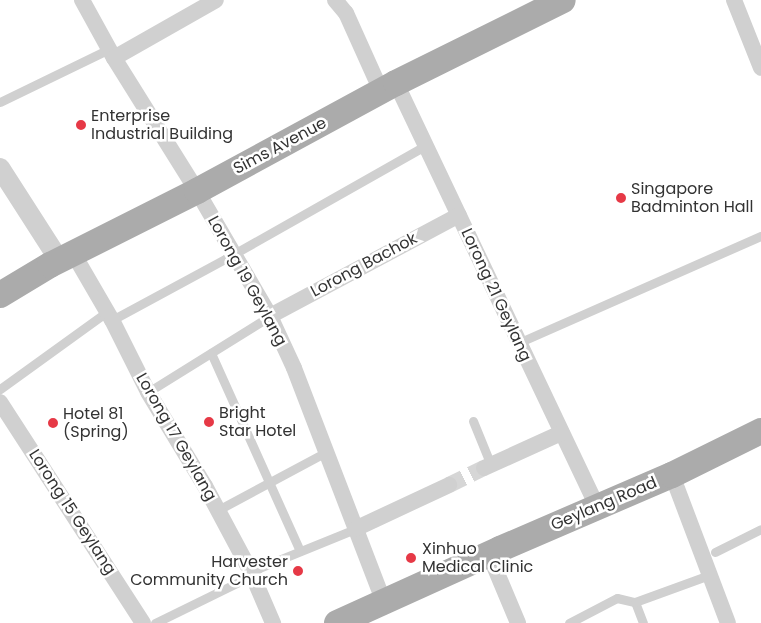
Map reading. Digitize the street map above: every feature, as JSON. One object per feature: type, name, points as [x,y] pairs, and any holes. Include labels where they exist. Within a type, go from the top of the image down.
[{"type":"main road","name":"Sims Avenue","points":[[0,295],[61,259],[197,191],[389,87],[557,2]]},
{"type":"main road","name":"Geylang Road","points":[[336,623],[672,475],[761,431]]},
{"type":"street","name":"Lorong 19 Geylang","points":[[82,0],[270,316],[294,368],[384,602]]},
{"type":"street","points":[[112,53],[216,0]]},
{"type":"street","name":"Lorong 21 Geylang","points":[[335,0],[346,13],[425,146],[597,507]]},
{"type":"street","points":[[734,0],[761,68]]},
{"type":"street","name":"Lorong 17 Geylang","points":[[0,168],[61,259]]},
{"type":"street","name":"Lorong 17 Geylang","points":[[0,181],[61,259],[110,316],[148,392],[218,510],[251,572],[273,623]]},
{"type":"street","name":"Lorong Bachok","points":[[270,316],[459,215]]},
{"type":"street","name":"Lorong 15 Geylang","points":[[0,402],[143,623]]},
{"type":"street","points":[[487,467],[561,432]]},
{"type":"street","points":[[672,475],[728,623]]},
{"type":"street","points":[[355,529],[449,485]]},
{"type":"street","points":[[489,554],[518,623]]},
{"type":"lane","points":[[0,102],[112,53]]},
{"type":"lane","points":[[0,389],[110,316],[232,255],[425,146]]},
{"type":"lane","points":[[518,343],[761,236]]},
{"type":"lane","points":[[148,392],[270,316]]},
{"type":"lane","points":[[211,353],[300,551]]},
{"type":"lane","points":[[472,421],[487,467]]},
{"type":"lane","points":[[218,510],[326,452]]},
{"type":"lane","points":[[155,623],[245,579],[251,572],[355,529]]},
{"type":"lane","points":[[715,552],[761,529]]},
{"type":"lane","points":[[569,623],[617,598],[635,602],[709,575]]},
{"type":"lane","points":[[635,602],[643,623]]},
{"type":"tunnel","points":[[449,485],[484,468]]},
{"type":"place","name":"Enterprise Industrial Building","points":[[81,125]]},
{"type":"place","name":"Singapore Badminton Hall","points":[[621,198]]},
{"type":"place","name":"Bright Star Hotel","points":[[209,422]]},
{"type":"place","name":"Hotel 81 (Spring)","points":[[53,423]]},
{"type":"place","name":"Xinhuo Medical Clinic","points":[[411,558]]},
{"type":"place","name":"Harvester Community Church","points":[[298,571]]}]
